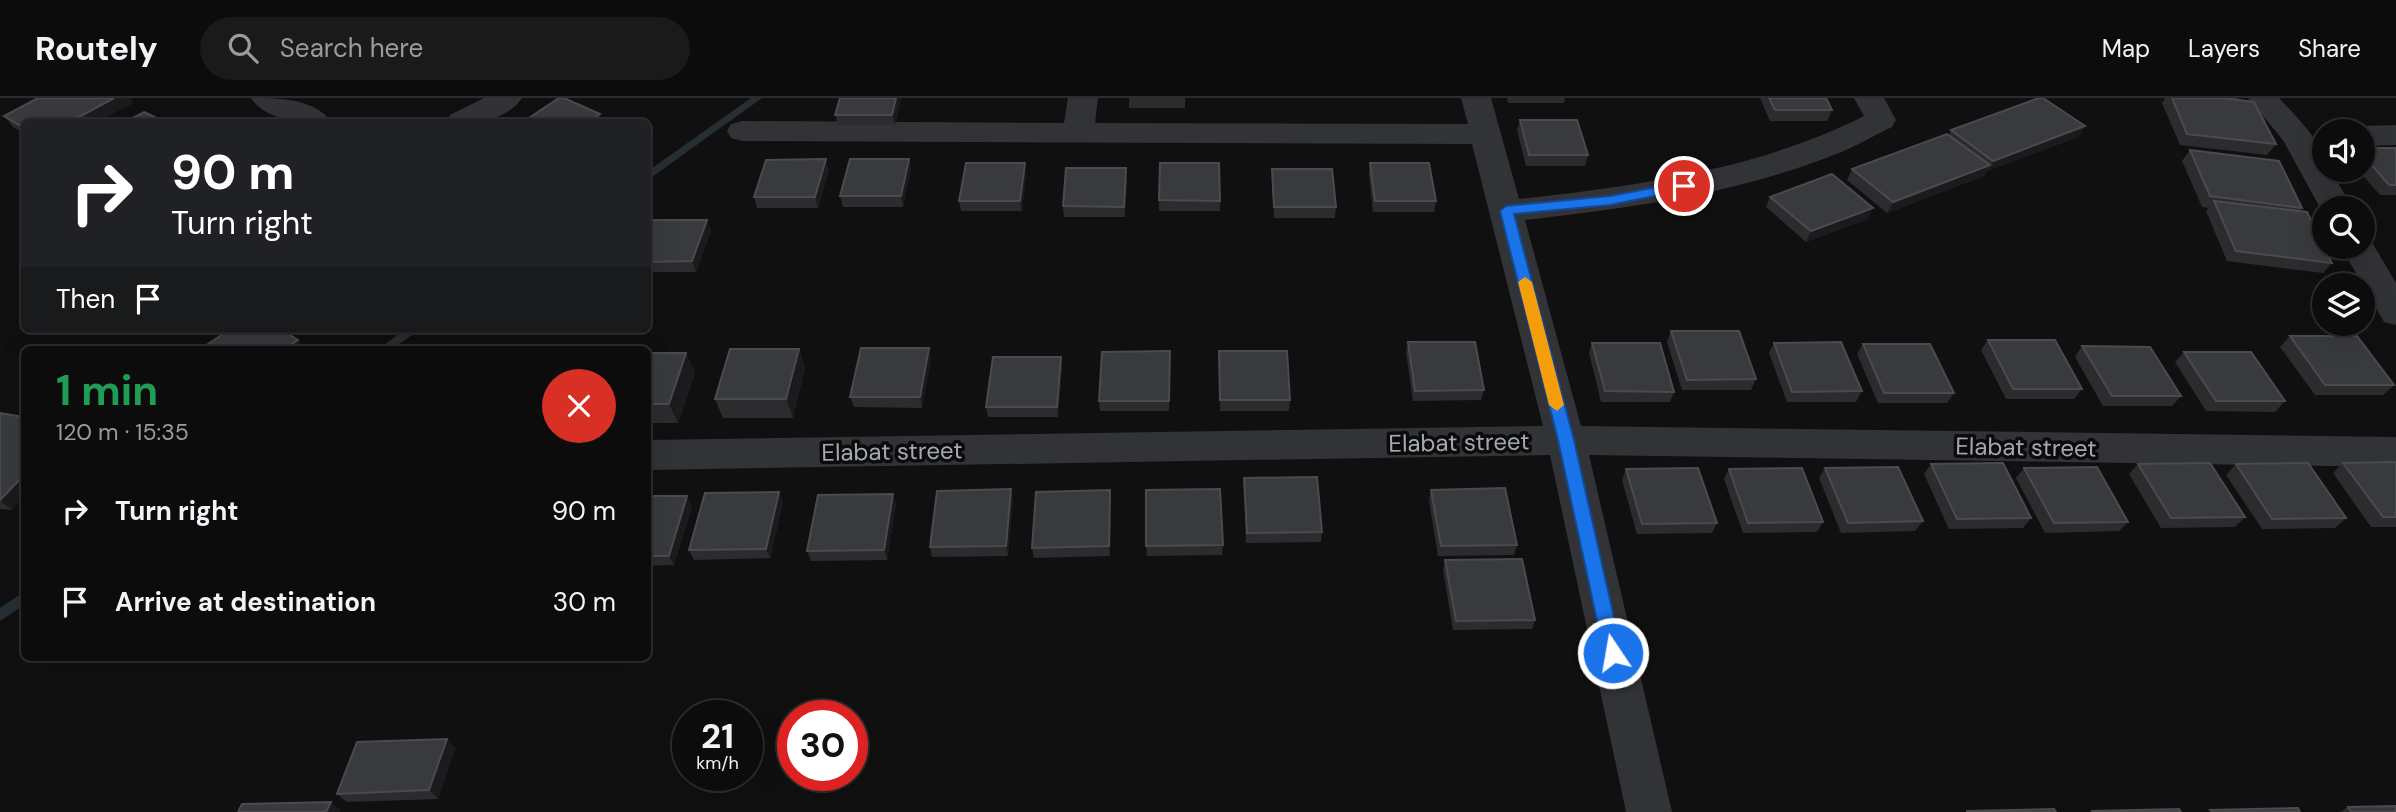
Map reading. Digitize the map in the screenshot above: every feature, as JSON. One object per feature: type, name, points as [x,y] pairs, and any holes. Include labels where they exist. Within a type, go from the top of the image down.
[{"type":"street","points":[[266,98],[310,119]]},
{"type":"street","points":[[467,119],[507,98]]},
{"type":"street","points":[[1078,134],[1083,98]]},
{"type":"street","points":[[2263,98],[2310,136],[2332,196]]},
{"type":"street","points":[[1506,211],[1610,200],[1709,181],[1825,147],[1875,109]]},
{"type":"street","points":[[742,131],[1078,134],[1481,116],[1566,440],[1649,812]]},
{"type":"street","points":[[2375,136],[2396,135]]},
{"type":"street","points":[[2365,259],[2396,313]]},
{"type":"street","name":"Elabat street","points":[[651,455],[1566,440],[2396,452]]},
{"type":"building","points":[[38,98],[114,98],[76,119],[21,119],[21,126],[4,116]]},
{"type":"building","points":[[559,98],[600,114],[593,119],[528,119]]},
{"type":"building","points":[[840,98],[896,98],[892,115],[835,115]]},
{"type":"building","points":[[1769,98],[1826,98],[1832,110],[1775,110]]},
{"type":"building","points":[[2039,98],[2085,126],[1993,161],[1951,130]]},
{"type":"building","points":[[2172,98],[2223,98],[2254,102],[2276,144],[2187,134]]},
{"type":"building","points":[[144,112],[159,119],[131,119]]},
{"type":"building","points":[[1520,120],[1577,120],[1588,155],[1529,155]]},
{"type":"building","points":[[1947,134],[1990,165],[1893,202],[1852,169]]},
{"type":"building","points":[[2375,148],[2396,148],[2396,185],[2389,185],[2375,169]]},
{"type":"building","points":[[2190,150],[2279,161],[2302,208],[2210,196]]},
{"type":"building","points":[[826,159],[815,197],[754,197],[766,160]]},
{"type":"building","points":[[850,159],[909,159],[901,196],[840,196]]},
{"type":"building","points":[[966,163],[1025,163],[1020,201],[959,201]]},
{"type":"building","points":[[1160,163],[1219,163],[1220,201],[1159,200]]},
{"type":"building","points":[[1370,163],[1429,163],[1436,201],[1375,201]]},
{"type":"building","points":[[1066,168],[1126,168],[1124,207],[1063,206]]},
{"type":"building","points":[[1272,169],[1332,169],[1336,207],[1274,207]]},
{"type":"building","points":[[1832,174],[1873,208],[1811,231],[1770,197]]},
{"type":"building","points":[[2214,201],[2307,212],[2312,222],[2312,259],[2330,259],[2332,263],[2236,251]]},
{"type":"building","points":[[651,220],[707,220],[692,261],[651,262]]},
{"type":"building","points":[[1671,331],[1739,331],[1756,379],[1687,380]]},
{"type":"building","points":[[225,333],[287,333],[298,340],[289,346],[205,346]]},
{"type":"building","points":[[2290,336],[2357,336],[2394,385],[2325,385]]},
{"type":"building","points":[[1988,340],[2055,340],[2082,389],[2013,389]]},
{"type":"building","points":[[1408,342],[1475,342],[1484,390],[1415,391]]},
{"type":"building","points":[[1841,342],[1862,391],[1792,392],[1774,343]]},
{"type":"building","points":[[1592,343],[1660,343],[1674,392],[1605,391]]},
{"type":"building","points":[[1863,344],[1930,344],[1954,393],[1884,393]]},
{"type":"building","points":[[2082,346],[2150,347],[2181,396],[2112,396]]},
{"type":"building","points":[[861,348],[929,348],[920,397],[850,397]]},
{"type":"building","points":[[730,349],[799,349],[786,399],[715,399]]},
{"type":"building","points":[[1170,351],[1169,401],[1099,401],[1102,352]]},
{"type":"building","points":[[1219,351],[1287,351],[1290,400],[1220,400]]},
{"type":"building","points":[[2184,352],[2251,352],[2285,401],[2216,401]]},
{"type":"building","points":[[651,353],[686,353],[669,404],[651,404]]},
{"type":"building","points":[[993,357],[1061,357],[1057,407],[986,407]]},
{"type":"building","points":[[0,413],[21,416],[21,478],[0,500]]},
{"type":"building","points":[[2396,462],[2396,517],[2383,517],[2343,463]]},
{"type":"building","points":[[2003,463],[2031,518],[1957,519],[1931,464]]},
{"type":"building","points":[[2210,463],[2245,517],[2171,518],[2138,464]]},
{"type":"building","points":[[2308,463],[2346,518],[2272,519],[2236,464]]},
{"type":"building","points":[[1898,467],[1923,521],[1848,523],[1825,468]]},
{"type":"building","points":[[2097,467],[2128,522],[2054,523],[2024,468]]},
{"type":"building","points":[[1698,468],[1717,523],[1642,524],[1626,469]]},
{"type":"building","points":[[1802,468],[1823,522],[1748,523],[1729,469]]},
{"type":"building","points":[[1317,477],[1322,532],[1247,533],[1244,478]]},
{"type":"building","points":[[1505,488],[1517,545],[1441,546],[1431,490]]},
{"type":"building","points":[[1011,489],[1006,546],[930,547],[937,491]]},
{"type":"building","points":[[1220,489],[1223,545],[1146,546],[1146,490]]},
{"type":"building","points":[[1110,490],[1109,546],[1032,548],[1036,492]]},
{"type":"building","points":[[779,492],[766,549],[689,550],[705,493]]},
{"type":"building","points":[[893,494],[884,550],[807,551],[818,495]]},
{"type":"building","points":[[651,496],[687,496],[669,556],[651,556]]},
{"type":"building","points":[[1522,559],[1535,620],[1456,621],[1445,560]]},
{"type":"building","points":[[447,739],[429,790],[337,794],[357,742]]},
{"type":"building","points":[[331,802],[326,812],[238,812],[242,804]]},
{"type":"building","points":[[2396,806],[2396,812],[2351,812],[2348,807]]},
{"type":"building","points":[[2298,808],[2300,812],[2210,810]]},
{"type":"building","points":[[2054,809],[2056,812],[1967,812],[1967,811]]},
{"type":"building","points":[[2179,809],[2181,812],[2092,812],[2092,811]]},
{"type":"waterway","points":[[651,173],[757,98]]},
{"type":"waterway","points":[[389,346],[408,333]]},
{"type":"waterway","points":[[0,615],[21,600]]},
{"type":"slow traffic","points":[[1525,282],[1557,405]]},
{"type":"route","points":[[1613,653],[1566,440],[1506,211],[1610,200],[1684,186]]}]
